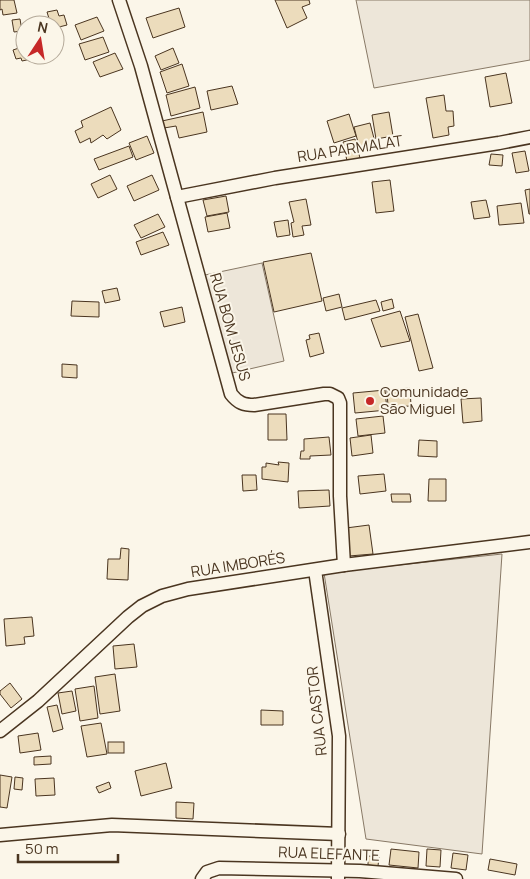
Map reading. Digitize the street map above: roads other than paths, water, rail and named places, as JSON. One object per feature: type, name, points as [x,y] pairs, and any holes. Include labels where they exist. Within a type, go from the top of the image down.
[{"type":"street","name":"RUA BOM JESUS","points":[[119,0],[140,66],[231,394],[241,403],[254,405],[324,394],[330,394],[338,398],[340,403],[340,496],[344,565]]},
{"type":"street","name":"RUA PARMALAT","points":[[177,197],[284,176],[530,137]]},
{"type":"street","name":"RUA IMBORÉS","points":[[0,731],[38,701],[128,617],[142,606],[162,596],[188,589],[344,565],[530,542]]},
{"type":"street","name":"RUA CASTOR","points":[[316,570],[339,736],[338,874]]},
{"type":"street","points":[[0,835],[112,825],[338,834]]},
{"type":"street","name":"RUA ELEFANTE","points":[[202,878],[212,869],[219,868],[456,879]]},
{"type":"place","name":"Comunidade São Miguel","points":[[370,401]]}]
